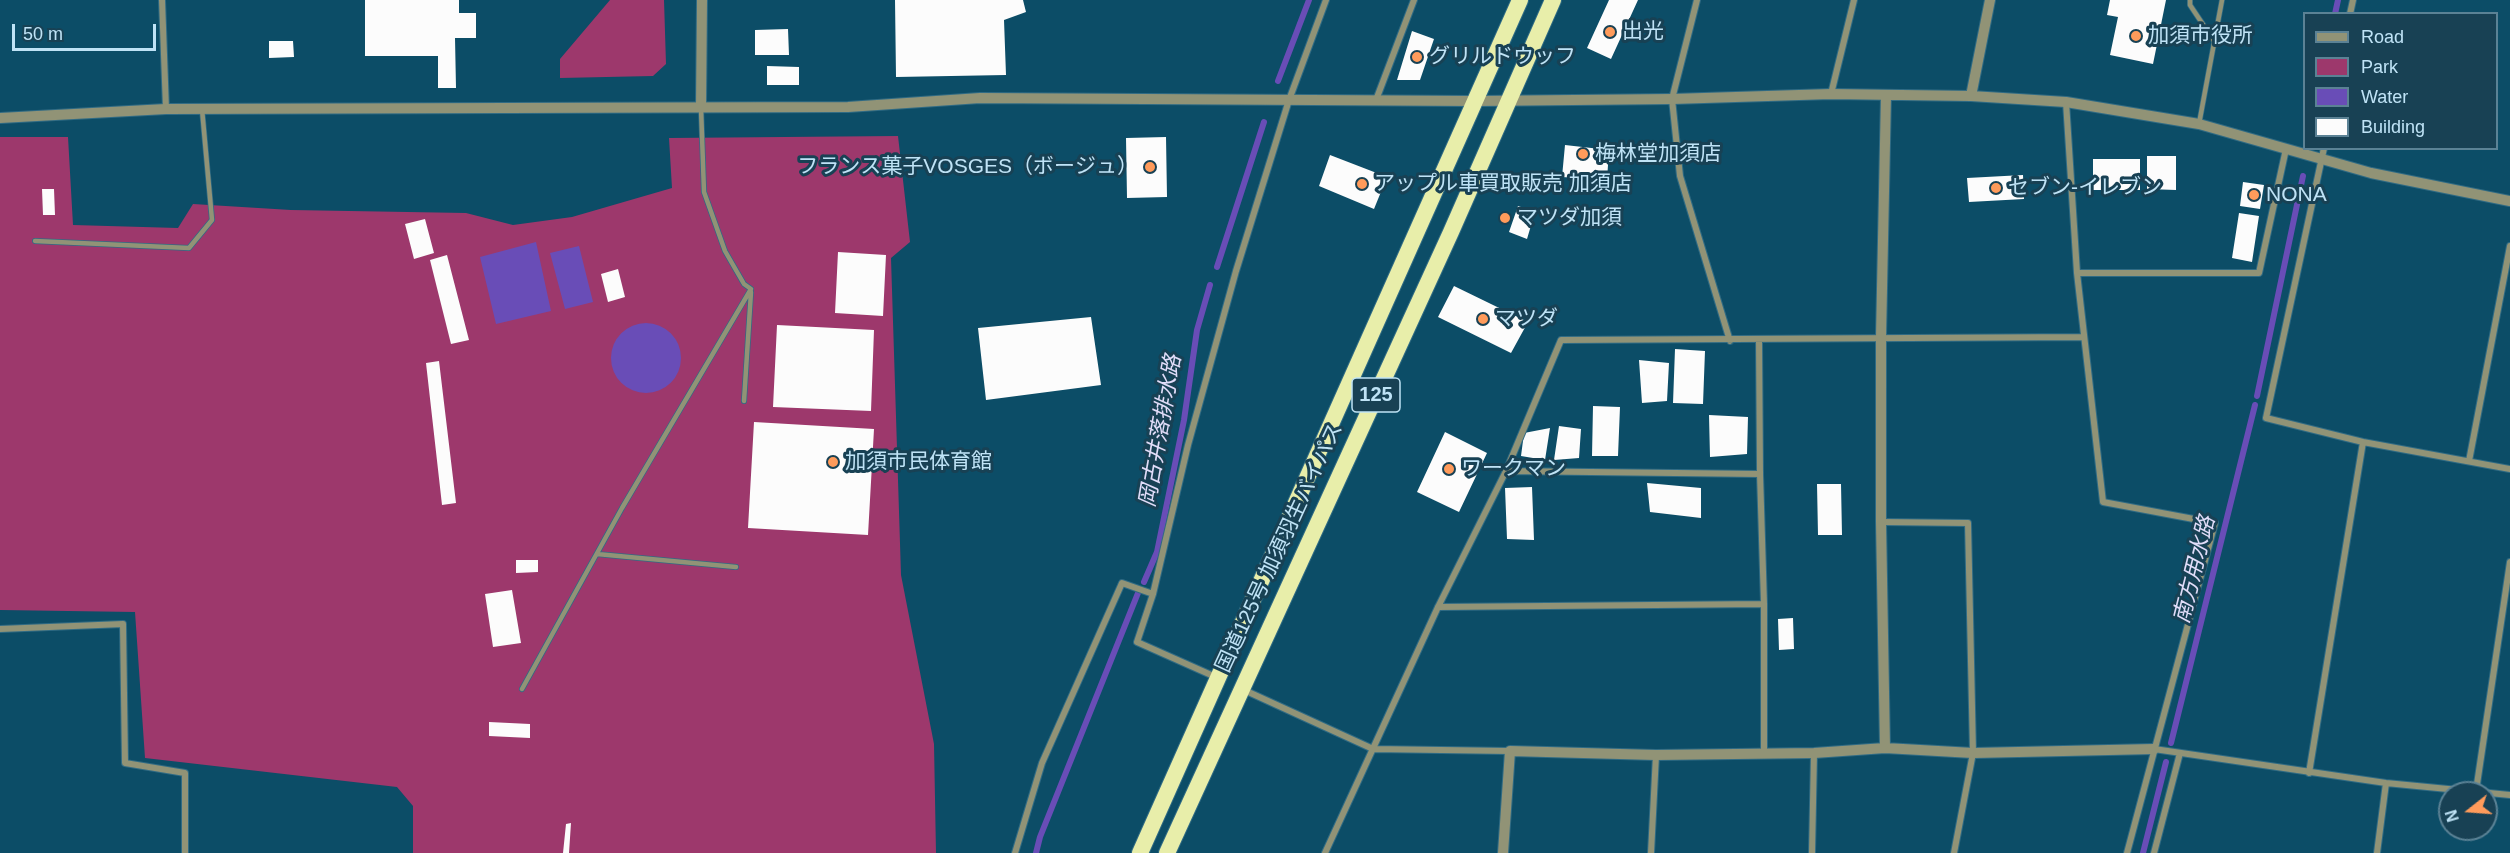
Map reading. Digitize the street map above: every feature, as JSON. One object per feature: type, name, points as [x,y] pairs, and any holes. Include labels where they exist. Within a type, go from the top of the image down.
[{"type":"highway","name":"国道125号 加須羽生バイパス","points":[[1140,853],[1520,0]]},
{"type":"highway","name":"国道125号 加須羽生バイパス","points":[[1167,853],[1240,688],[1451,232],[1553,0]]},
{"type":"street","points":[[162,0],[166,109]]},
{"type":"street","points":[[701,108],[702,0]]},
{"type":"street","points":[[1219,678],[1137,642],[1154,594],[1188,445],[1285,100],[1326,0]]},
{"type":"street","points":[[1376,100],[1414,0]]},
{"type":"street","points":[[1697,0],[1672,99],[1680,176],[1730,341]]},
{"type":"street","points":[[1831,94],[1854,0]]},
{"type":"street","points":[[1971,96],[1990,0]]},
{"type":"street","points":[[0,118],[166,109],[848,107],[980,98],[1476,101],[1672,99],[1831,94],[1971,96],[2066,102],[2199,124],[2286,149],[2323,153],[2371,173],[2510,201]]},
{"type":"street","points":[[1885,748],[1881,522],[1881,337],[1886,95]]},
{"type":"street","points":[[2066,102],[2077,273],[2103,502],[2215,523],[2127,853]]},
{"type":"street","points":[[2077,273],[2259,273],[2286,149]]},
{"type":"street","points":[[2323,153],[2266,418],[2363,442],[2510,469]]},
{"type":"street","points":[[2469,461],[2510,246]]},
{"type":"street","points":[[1325,853],[1438,607],[1506,471],[1561,340],[1730,341],[1881,337],[2083,337]]},
{"type":"street","points":[[1759,339],[1764,752]]},
{"type":"street","points":[[2309,773],[2363,442]]},
{"type":"street","points":[[1506,471],[1760,474]]},
{"type":"street","points":[[1881,522],[1968,523],[1973,753],[1954,853]]},
{"type":"street","points":[[2477,781],[2510,562]]},
{"type":"street","points":[[1015,853],[1042,763],[1122,583],[1154,594]]},
{"type":"street","points":[[1438,607],[1764,604]]},
{"type":"street","points":[[0,629],[123,624],[125,764],[185,773],[185,853]]},
{"type":"street","points":[[1240,688],[1372,749],[1656,755],[1814,753],[1885,748],[1973,753],[2154,749],[2309,773],[2438,788]]},
{"type":"street","points":[[1503,853],[1510,752]]},
{"type":"street","points":[[1812,853],[1814,753]]},
{"type":"street","points":[[2154,853],[2180,753]]},
{"type":"street","points":[[1651,853],[1656,755]]},
{"type":"street","points":[[2378,853],[2386,783]]},
{"type":"lane","points":[[2190,0],[2190,6],[2214,40]]},
{"type":"lane","points":[[2199,124],[2222,0]]},
{"type":"lane","points":[[701,108],[704,192],[725,251],[744,284],[752,289]]},
{"type":"lane","points":[[34,241],[189,248],[212,220],[202,109]]},
{"type":"lane","points":[[744,401],[752,289]]},
{"type":"lane","points":[[522,689],[597,554],[752,289]]},
{"type":"lane","points":[[597,554],[736,567]]},
{"type":"green space","points":[[610,0],[664,0],[666,64],[653,76],[560,78],[560,59]]},
{"type":"green space","points":[[898,136],[910,242],[891,258],[901,575],[934,744],[936,853],[413,853],[413,806],[397,787],[145,758],[135,612],[0,610],[0,137],[68,137],[73,225],[178,228],[193,204],[291,210],[466,213],[513,225],[572,217],[672,188],[669,138]]},
{"type":"water","points":[[536,242],[551,311],[496,324],[480,257]]},
{"type":"water","points":[[579,246],[593,302],[565,309],[550,253]]},
{"type":"water","points":[[646,323],[659,326],[671,333],[678,345],[681,358],[678,371],[671,383],[659,390],[646,393],[633,390],[621,383],[614,371],[611,358],[614,345],[621,333],[633,326]]},
{"type":"building","points":[[365,0],[459,0],[459,13],[476,13],[476,38],[455,38],[456,88],[438,88],[438,56],[365,56]]},
{"type":"building","points":[[895,0],[1023,0],[1026,12],[1004,20],[1006,75],[896,77]]},
{"type":"building","points":[[1609,0],[1638,0],[1611,59],[1587,48]]},
{"type":"building","name":"加須市役所","points":[[2110,0],[2166,0],[2153,64],[2110,55],[2118,17],[2107,15]]},
{"type":"building","points":[[788,29],[789,55],[755,55],[755,30]]},
{"type":"building","points":[[1412,31],[1434,39],[1420,80],[1397,80]]},
{"type":"building","points":[[269,41],[293,41],[294,57],[269,58]]},
{"type":"building","points":[[767,66],[799,67],[799,85],[767,85]]},
{"type":"building","points":[[1166,137],[1167,197],[1127,198],[1126,138]]},
{"type":"building","points":[[1565,145],[1609,150],[1607,180],[1562,177]]},
{"type":"building","points":[[1330,155],[1387,177],[1374,209],[1319,186]]},
{"type":"building","points":[[2147,156],[2176,156],[2176,190],[2147,189]]},
{"type":"building","points":[[2093,159],[2140,159],[2140,190],[2093,190]]},
{"type":"building","name":"セブン-イレブン","points":[[2023,175],[2024,199],[1969,202],[1967,178]]},
{"type":"building","points":[[2243,182],[2264,185],[2260,209],[2240,206]]},
{"type":"building","points":[[42,189],[54,189],[55,215],[43,215]]},
{"type":"building","points":[[1518,206],[1535,212],[1527,239],[1509,232]]},
{"type":"building","points":[[2239,213],[2259,216],[2252,262],[2232,258]]},
{"type":"building","points":[[425,219],[434,253],[414,259],[405,224]]},
{"type":"building","points":[[838,252],[886,255],[883,316],[835,313]]},
{"type":"building","points":[[447,255],[469,340],[451,344],[430,260]]},
{"type":"building","points":[[618,269],[625,297],[608,302],[601,274]]},
{"type":"building","name":"マツダ","points":[[1454,286],[1528,322],[1511,353],[1438,317]]},
{"type":"building","points":[[1091,317],[1101,385],[986,400],[978,328]]},
{"type":"building","points":[[777,325],[874,330],[871,411],[773,407]]},
{"type":"building","points":[[1675,349],[1705,351],[1703,404],[1673,403]]},
{"type":"building","points":[[1639,360],[1669,363],[1667,401],[1642,403]]},
{"type":"building","points":[[439,361],[456,503],[442,505],[426,363]]},
{"type":"building","points":[[1593,406],[1620,407],[1618,456],[1592,456]]},
{"type":"building","points":[[1709,415],[1748,417],[1747,454],[1710,457]]},
{"type":"building","points":[[754,422],[874,429],[868,535],[748,528]]},
{"type":"building","points":[[1559,426],[1581,429],[1579,458],[1554,460]]},
{"type":"building","points":[[1550,428],[1545,460],[1521,456],[1524,433]]},
{"type":"building","points":[[1445,432],[1487,453],[1459,512],[1417,492]]},
{"type":"building","points":[[1647,483],[1701,488],[1701,518],[1650,512]]},
{"type":"building","points":[[1817,484],[1841,484],[1842,535],[1818,535]]},
{"type":"building","points":[[1532,487],[1534,540],[1507,539],[1505,488]]},
{"type":"building","points":[[516,560],[538,560],[538,572],[516,573]]},
{"type":"building","points":[[512,590],[521,643],[493,647],[485,594]]},
{"type":"building","points":[[1793,618],[1794,649],[1779,650],[1778,619]]},
{"type":"building","points":[[489,722],[530,724],[530,738],[489,736]]},
{"type":"building","points":[[571,823],[569,853],[563,853],[566,824]]},
{"type":"waterway","name":"岡古井落排水路","points":[[1278,81],[1309,0]]},
{"type":"waterway","name":"南方用水路","points":[[2335,12],[2338,0]]},
{"type":"waterway","name":"岡古井落排水路","points":[[1217,267],[1264,122]]},
{"type":"waterway","name":"南方用水路","points":[[2257,396],[2303,176]]},
{"type":"waterway","name":"岡古井落排水路","points":[[1144,582],[1157,552],[1184,420],[1197,330],[1210,285]]},
{"type":"waterway","name":"南方用水路","points":[[2171,743],[2255,405]]},
{"type":"waterway","name":"岡古井落排水路","points":[[1036,853],[1040,837],[1138,593]]},
{"type":"waterway","name":"南方用水路","points":[[2143,853],[2166,762]]},
{"type":"place","name":"出光","points":[[1610,32]]},
{"type":"place","name":"加須市役所","points":[[2136,36]]},
{"type":"place","name":"グリルドウッフ","points":[[1417,57]]},
{"type":"place","name":"梅林堂加須店","points":[[1583,154]]},
{"type":"place","name":"フランス菓子VOSGES（ボージュ）","points":[[1150,167]]},
{"type":"place","name":"アップル車買取販売 加須店","points":[[1362,184]]},
{"type":"place","name":"セブン-イレブン","points":[[1996,188]]},
{"type":"place","name":"NONA","points":[[2254,195]]},
{"type":"place","name":"マツダ加須","points":[[1505,218]]},
{"type":"place","name":"マツダ","points":[[1483,319]]},
{"type":"place","name":"加須市民体育館","points":[[833,462]]},
{"type":"place","name":"ワークマン","points":[[1449,469]]}]
